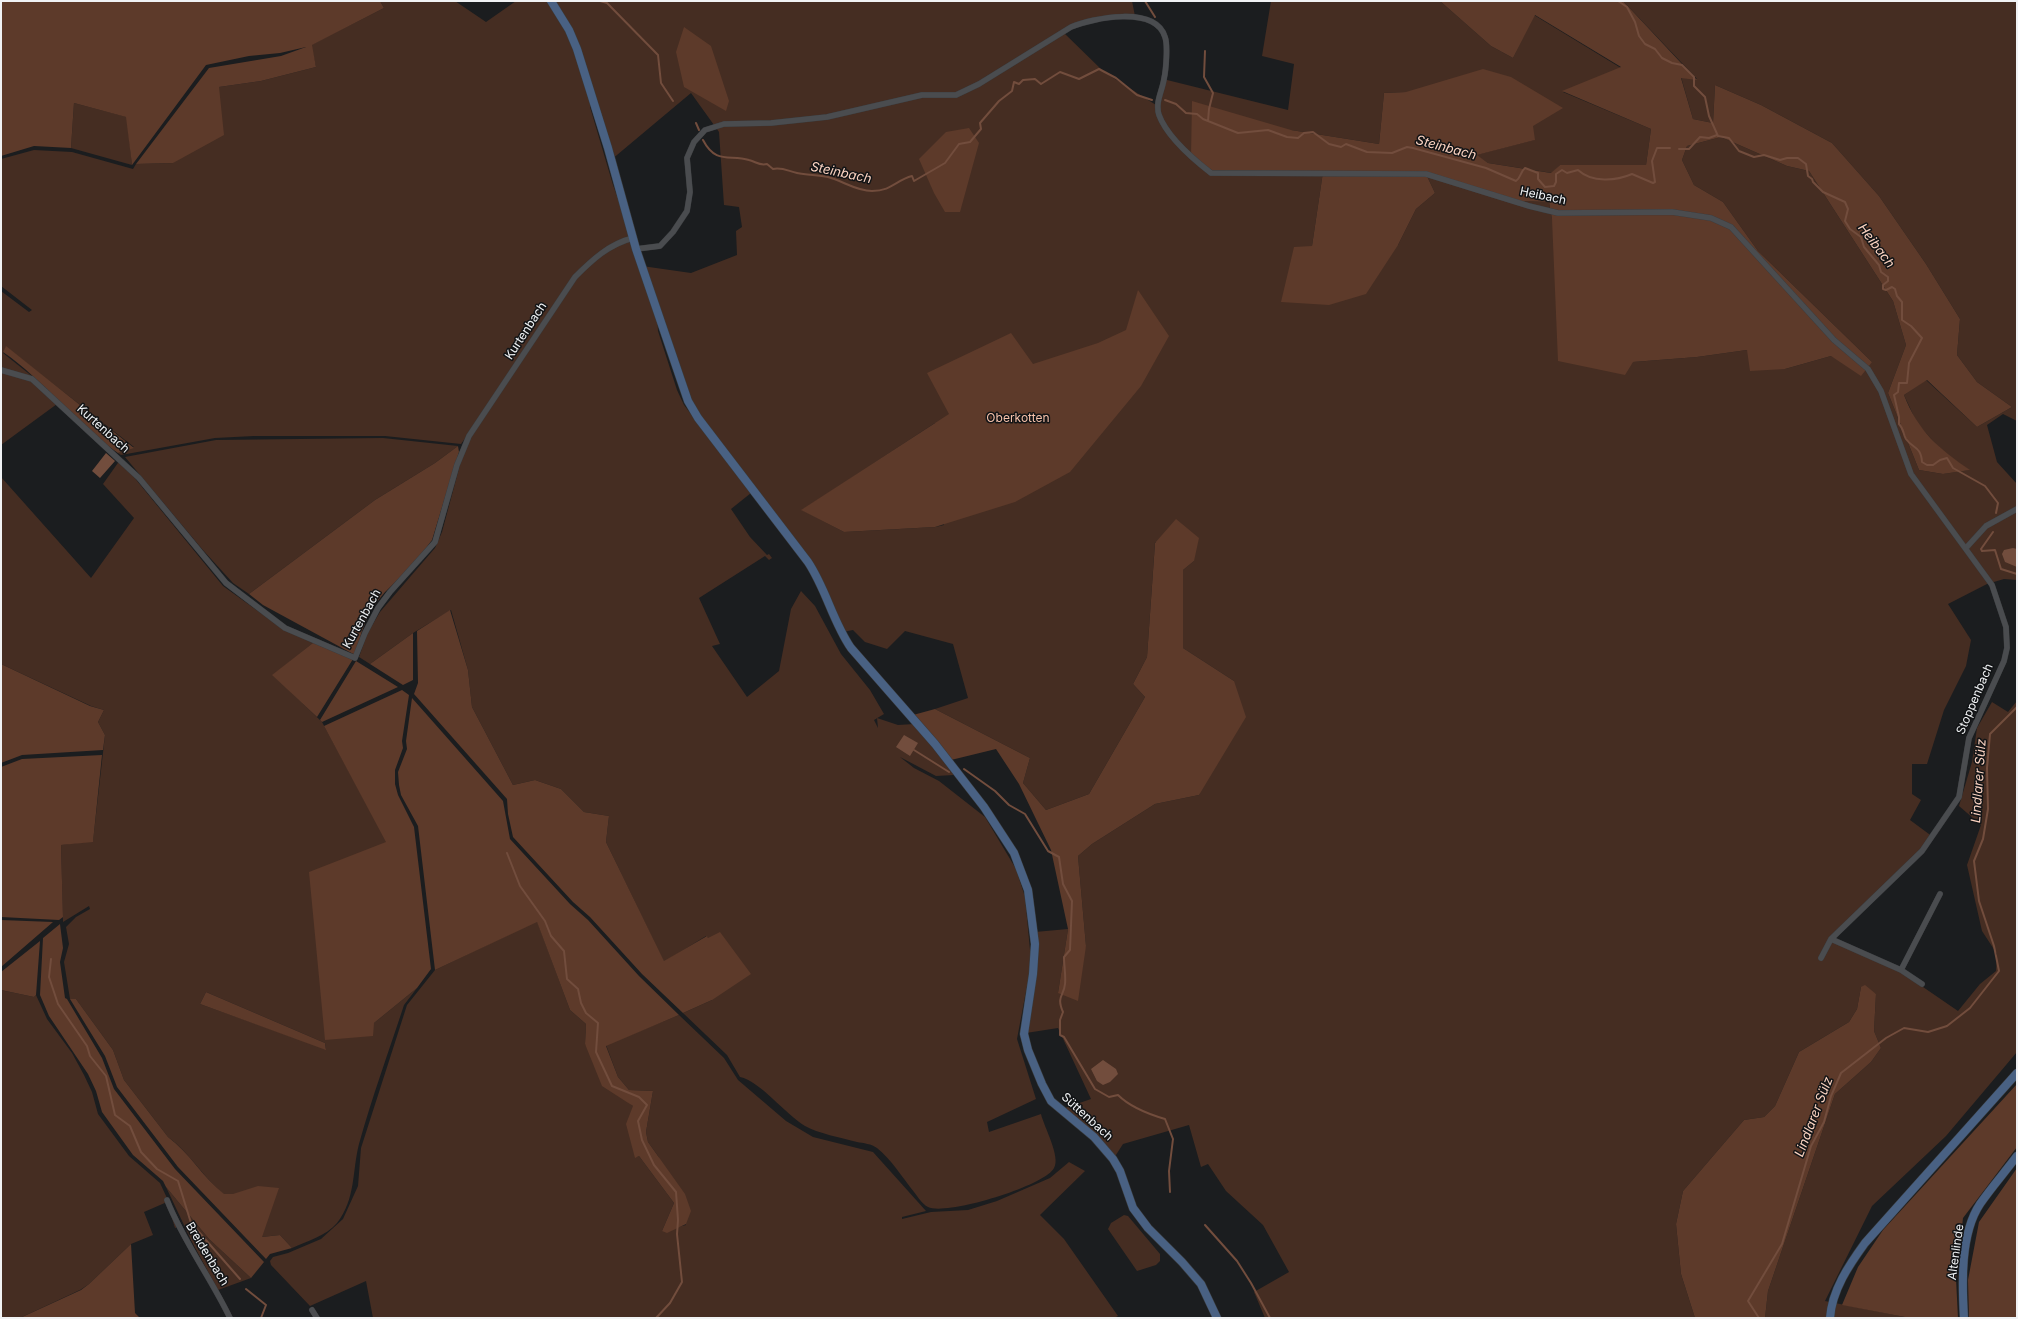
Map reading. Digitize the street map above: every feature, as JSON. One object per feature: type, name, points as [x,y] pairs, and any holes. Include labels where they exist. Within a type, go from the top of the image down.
[{"type":"street","points":[[551,1],[569,30],[577,49],[608,148],[636,249]]},
{"type":"street","name":"Heibach","points":[[636,249],[660,246],[683,219],[687,211],[690,198],[686,165],[688,154],[697,138],[710,128],[730,124],[772,123],[810,119],[852,112],[922,95],[956,95],[972,88],[1048,39],[1080,23],[1130,15],[1148,21],[1162,31],[1166,37],[1164,79],[1157,105],[1160,116],[1175,140],[1190,157],[1212,173],[1426,174],[1529,206],[1558,213],[1672,212],[1712,218],[1731,227],[1834,340],[1868,369],[1881,391],[1912,474],[1966,548]]},
{"type":"street","name":"Kurtenbach","points":[[1,370],[32,379],[139,478],[226,583],[285,628],[355,658],[364,633],[378,608],[390,592],[435,542],[457,465],[469,436],[575,277],[596,256],[625,240],[632,238]]},
{"type":"street","name":"Süttenbach","points":[[636,249],[688,401],[812,567],[842,632],[857,655],[936,744],[1005,838],[1021,866],[1030,906],[1035,960],[1024,1031],[1028,1050],[1042,1084],[1051,1101],[1094,1137],[1113,1159],[1120,1171],[1133,1208],[1148,1228],[1198,1279],[1206,1292],[1217,1318]]},
{"type":"street","points":[[1966,548],[1986,526],[2017,509]]},
{"type":"street","name":"Stoppenbach","points":[[1821,958],[1831,939],[1922,851],[1959,797],[1969,738],[2004,662],[2007,648],[2006,628],[1992,585],[1966,548]]},
{"type":"street","points":[[1901,970],[1940,894]]},
{"type":"street","points":[[1831,939],[1901,970],[1922,984]]},
{"type":"street","points":[[1830,1318],[1837,1289],[1850,1264],[1865,1243],[2017,1073]]},
{"type":"street","name":"Altenlinde","points":[[1964,1318],[1962,1283],[1969,1228],[1979,1205],[2017,1156]]},
{"type":"street","name":"Breidenbach","points":[[167,1200],[177,1225],[217,1292],[230,1318]]},
{"type":"street","points":[[312,1310],[317,1318]]},
{"type":"green space","points":[[1,1],[380,1],[384,8],[312,45],[316,67],[261,81],[219,87],[224,135],[173,163],[136,164],[209,68],[281,56],[306,47],[280,53],[249,56],[206,65],[132,165],[126,117],[74,103],[71,148],[34,146],[1,156]]},
{"type":"green space","points":[[380,1],[455,1],[486,22],[516,1],[1132,1],[1135,16],[1085,23],[1063,32],[1104,72],[1156,105],[1163,79],[1288,110],[1294,64],[1262,56],[1271,1],[1440,1],[1491,46],[1513,58],[1534,15],[1621,68],[1563,92],[1651,129],[1646,165],[1560,165],[1552,173],[1488,163],[1476,155],[1534,140],[1406,92],[1384,93],[1379,144],[1291,130],[1323,172],[1312,246],[1398,245],[1416,209],[1435,193],[1426,174],[1515,201],[1549,202],[1552,219],[1633,362],[1697,357],[1747,350],[1785,369],[1831,356],[1872,362],[1758,251],[1723,202],[1694,185],[1682,160],[1687,146],[1721,137],[1787,166],[1809,171],[1893,301],[1906,345],[1888,393],[1919,470],[1943,474],[1969,470],[1942,451],[1917,423],[1904,395],[1926,380],[1977,427],[2012,407],[1977,382],[1957,355],[1960,319],[1926,264],[1879,196],[1832,143],[1761,105],[1715,85],[1713,123],[1693,119],[1681,77],[1697,79],[1623,1],[2017,1],[2017,421],[2003,414],[1987,425],[1997,462],[2017,484],[2017,580],[2004,579],[1987,584],[1948,604],[1971,640],[1966,666],[1944,710],[1927,764],[1912,764],[1912,794],[1921,800],[1910,820],[1933,837],[1832,938],[1891,965],[1958,1011],[1980,984],[1996,971],[1997,954],[1982,931],[1967,865],[1981,825],[1959,806],[1972,762],[1977,728],[1992,702],[2008,712],[2017,701],[2017,1052],[1946,1136],[1872,1206],[1825,1301],[1910,1318],[1765,1318],[1768,1291],[1835,1094],[1871,1062],[1881,1048],[1874,1031],[1876,994],[1861,987],[1857,1009],[1849,1022],[1799,1052],[1775,1106],[1764,1117],[1744,1120],[1683,1191],[1676,1224],[1681,1274],[1695,1318],[1265,1318],[1254,1292],[1289,1272],[1263,1225],[1226,1191],[1208,1164],[1201,1167],[1189,1125],[1123,1144],[1114,1158],[1062,1109],[1091,1099],[1058,1028],[1026,1033],[1035,932],[1068,929],[1058,993],[1086,946],[1078,856],[1092,844],[1155,804],[1199,795],[1234,681],[1183,648],[1183,570],[1194,561],[1155,542],[1147,657],[1133,684],[1145,697],[1089,794],[1046,810],[1023,783],[1030,758],[935,709],[968,698],[953,644],[905,631],[887,649],[865,642],[853,630],[843,632],[816,572],[694,408],[657,313],[658,331],[677,390],[684,405],[751,493],[731,509],[750,537],[767,555],[769,554],[772,558],[769,560],[765,556],[699,598],[720,644],[712,646],[747,697],[779,671],[791,609],[801,591],[815,606],[841,654],[870,690],[884,714],[877,718],[898,725],[914,724],[954,775],[936,776],[900,757],[914,768],[939,781],[985,817],[1016,869],[1025,897],[1030,950],[1030,970],[1017,1039],[1036,1099],[987,1122],[989,1132],[1041,1114],[1054,1150],[1056,1163],[1054,1168],[1047,1175],[1015,1191],[994,1198],[954,1207],[938,1209],[928,1207],[920,1200],[892,1163],[877,1148],[810,1129],[797,1121],[756,1085],[740,1077],[727,1055],[683,1013],[712,1000],[708,938],[706,936],[664,962],[606,842],[609,816],[584,812],[561,789],[535,780],[513,785],[472,707],[468,670],[451,610],[413,633],[370,664],[359,657],[367,634],[380,612],[435,548],[442,532],[462,457],[471,436],[507,380],[461,444],[385,436],[254,436],[215,438],[121,455],[118,453],[134,447],[6,347],[3,353],[33,377],[1,368],[1,291],[29,312],[32,310],[1,286],[1,159],[34,150],[72,152],[133,169],[136,164],[173,163],[219,87],[261,81],[316,67],[311,45],[384,8]],"holes":[[[691,93],[719,132],[724,205],[739,207],[742,227],[736,231],[737,255],[691,273],[642,266],[613,185],[590,107],[592,94],[611,160]],[[935,423],[944,525],[935,527],[844,532],[802,510]],[[877,718],[878,728],[874,720]]]},
{"type":"green space","points":[[1440,1],[1623,1],[1697,80],[1681,78],[1693,119],[1713,123],[1715,85],[1761,105],[1832,143],[1879,196],[1926,264],[1960,319],[1957,355],[1977,382],[2012,407],[1977,427],[1927,380],[1904,395],[1916,419],[1923,429],[1939,447],[1970,470],[1943,474],[1919,470],[1888,393],[1906,345],[1893,301],[1809,171],[1787,166],[1721,137],[1687,146],[1682,160],[1694,185],[1723,202],[1758,251],[1872,362],[1861,376],[1831,356],[1785,369],[1750,371],[1747,350],[1697,357],[1633,362],[1625,375],[1558,361],[1552,219],[1549,202],[1515,201],[1426,174],[1435,193],[1416,209],[1398,245],[1366,294],[1329,305],[1281,302],[1294,247],[1312,246],[1323,172],[1212,170],[1191,156],[1192,101],[1291,130],[1379,144],[1384,93],[1406,92],[1483,69],[1511,77],[1563,108],[1533,126],[1535,140],[1477,155],[1488,163],[1551,173],[1560,165],[1646,165],[1651,129],[1562,91],[1621,67],[1535,15],[1513,58],[1491,46]]},
{"type":"green space","points":[[684,27],[711,46],[729,101],[726,111],[684,87],[676,52]]},
{"type":"green space","points":[[74,103],[127,117],[132,165],[71,148]]},
{"type":"green space","points":[[969,128],[979,143],[960,212],[945,212],[934,193],[919,159],[946,132]]},
{"type":"green space","name":"Oberkotten","points":[[1138,290],[1169,336],[1141,386],[1070,472],[1015,502],[935,527],[844,532],[801,510],[949,414],[927,373],[1011,333],[1033,364],[1098,343],[1126,330]]},
{"type":"green space","points":[[6,346],[134,448],[118,453],[103,442],[33,376],[3,352]]},
{"type":"green space","points":[[1,372],[32,382],[57,404],[1,445]]},
{"type":"green space","points":[[383,438],[458,446],[435,463],[375,500],[249,594],[233,583],[202,549],[125,457],[216,440]]},
{"type":"green space","points":[[458,446],[459,452],[432,540],[414,564],[385,592],[371,609],[362,631],[355,655],[263,605],[249,594],[375,500],[435,463]]},
{"type":"green space","points":[[120,460],[223,586],[276,624],[313,643],[273,675],[322,722],[387,842],[374,1023],[417,988],[404,1005],[375,1091],[359,1144],[350,1195],[343,1214],[333,1228],[316,1238],[292,1248],[280,1235],[262,1237],[233,1194],[224,1195],[216,1188],[183,1150],[168,1137],[124,1080],[113,1050],[76,999],[70,999],[64,962],[69,944],[66,927],[76,917],[90,909],[89,906],[63,922],[61,845],[93,841],[105,735],[98,722],[104,710],[91,706],[1,664],[1,477],[91,578],[134,518],[103,484]],"holes":[[[206,992],[325,1043],[326,1049],[200,1004]]]},
{"type":"green space","points":[[1176,519],[1199,538],[1194,561],[1183,570],[1183,648],[1234,681],[1246,717],[1199,795],[1155,804],[1092,844],[1078,856],[1086,946],[1078,1001],[1058,993],[1068,929],[1051,850],[1019,784],[996,749],[951,760],[913,715],[935,709],[1030,758],[1023,783],[1046,810],[1089,794],[1145,697],[1133,684],[1147,657],[1155,543]]},
{"type":"green space","points":[[450,610],[468,670],[472,707],[513,785],[535,780],[561,789],[584,812],[609,816],[606,842],[664,961],[707,936],[708,938],[720,932],[751,974],[712,1000],[683,1013],[642,974],[590,917],[573,902],[513,837],[508,814],[507,799],[414,694],[418,683],[417,631]]},
{"type":"green space","points":[[413,633],[413,680],[403,685],[370,664]]},
{"type":"green space","points":[[318,639],[353,659],[317,717],[272,675]]},
{"type":"green space","points":[[356,661],[398,687],[322,722],[320,720]]},
{"type":"green space","points":[[1,664],[90,706],[104,710],[98,722],[105,735],[103,750],[22,755],[1,763]]},
{"type":"green space","points":[[402,690],[409,695],[402,741],[403,748],[395,770],[395,784],[398,795],[414,827],[431,969],[417,988],[374,1023],[373,1036],[325,1040],[309,872],[386,842],[324,726]]},
{"type":"green space","points":[[412,698],[503,801],[510,839],[570,904],[588,920],[639,976],[679,1015],[606,1046],[618,1077],[629,1090],[653,1091],[646,1132],[648,1142],[685,1194],[691,1211],[686,1224],[667,1233],[662,1231],[674,1203],[639,1156],[635,1158],[626,1124],[633,1106],[602,1086],[585,1044],[586,1024],[570,1010],[537,922],[435,970],[418,826],[401,795],[399,785],[398,772],[407,749],[406,741]]},
{"type":"green space","points":[[102,755],[93,842],[61,845],[63,917],[59,920],[1,917],[1,767],[22,759]]},
{"type":"green space","points":[[1,920],[53,922],[1,967]]},
{"type":"green space","points":[[537,921],[570,1010],[586,1024],[585,1044],[628,1102],[633,1106],[636,1157],[639,1156],[674,1203],[662,1231],[686,1225],[658,1156],[648,1142],[646,1132],[653,1091],[629,1090],[618,1077],[606,1045],[679,1015],[724,1058],[738,1080],[786,1121],[813,1137],[873,1152],[926,1211],[902,1217],[902,1219],[931,1212],[968,1210],[997,1201],[1050,1178],[1069,1162],[1085,1171],[1040,1215],[1064,1239],[1118,1316],[1114,1318],[373,1318],[366,1281],[310,1306],[271,1265],[270,1261],[273,1257],[288,1253],[321,1239],[343,1219],[358,1186],[361,1148],[407,1005],[435,970]]},
{"type":"green space","points":[[60,924],[63,948],[60,962],[65,998],[102,1058],[114,1089],[175,1169],[264,1262],[251,1278],[209,1239],[166,1187],[163,1181],[133,1155],[102,1112],[96,1091],[88,1074],[49,1016],[40,995],[43,938]]},
{"type":"green space","points":[[40,941],[36,995],[34,997],[1,990],[1,972]]},
{"type":"green space","points":[[1865,985],[1876,994],[1874,1031],[1881,1048],[1871,1062],[1835,1094],[1768,1291],[1765,1318],[1695,1318],[1681,1274],[1676,1224],[1683,1191],[1744,1120],[1764,1117],[1775,1106],[1799,1052],[1849,1022],[1857,1009],[1861,987]]},
{"type":"green space","points":[[1,990],[34,997],[36,995],[47,1019],[72,1053],[84,1075],[92,1092],[98,1114],[129,1156],[160,1183],[180,1226],[175,1228],[167,1202],[144,1212],[153,1235],[131,1244],[89,1284],[80,1290],[20,1318],[1,1318]]},
{"type":"green space","points":[[206,992],[325,1043],[326,1050],[200,1004]]},
{"type":"green space","points":[[70,999],[76,999],[113,1050],[124,1080],[168,1137],[183,1150],[216,1188],[224,1194],[233,1194],[258,1186],[279,1188],[262,1237],[280,1235],[292,1248],[270,1254],[266,1259],[178,1167],[117,1087],[105,1056]]},
{"type":"green space","points":[[2017,1084],[2017,1147],[1963,1218],[1956,1279],[1958,1318],[1910,1318],[1842,1305],[1858,1267],[1883,1230]]},
{"type":"green space","points":[[2017,1168],[2017,1318],[1969,1318],[1968,1280],[1979,1222]]},
{"type":"green space","points":[[166,1187],[209,1239],[251,1278],[218,1290],[192,1242]]},
{"type":"green space","points":[[1124,1215],[1128,1216],[1160,1254],[1160,1261],[1156,1265],[1137,1271],[1108,1229],[1111,1223]]},
{"type":"green space","points":[[131,1244],[135,1313],[140,1318],[20,1318],[81,1290]]},
{"type":"shaded area","points":[[106,453],[115,461],[100,478],[92,471]]},
{"type":"shaded area","points":[[2013,548],[2017,549],[2017,567],[2005,562],[2002,554],[2004,550]]},
{"type":"shaded area","points":[[904,735],[918,743],[910,756],[896,747]]},
{"type":"shaded area","points":[[1103,1060],[1116,1069],[1118,1074],[1110,1082],[1103,1085],[1097,1081],[1091,1069]]},
{"type":"waterway","name":"Steinbach","points":[[600,1],[607,3],[658,55],[661,83],[673,101]]},
{"type":"waterway","points":[[1145,1],[1155,17]]},
{"type":"waterway","name":"Heibach","points":[[1618,1],[1627,7],[1635,22],[1639,36],[1645,44],[1655,49],[1662,58],[1672,63],[1682,65],[1694,77],[1694,86],[1705,97],[1709,116],[1718,136],[1729,138],[1739,151],[1754,157],[1764,155],[1780,160],[1787,158],[1798,158],[1806,164],[1808,176],[1823,192],[1845,202],[1848,209],[1845,221],[1850,229],[1861,237],[1864,247],[1879,265],[1881,272],[1888,277],[1888,281],[1883,285],[1883,289],[1886,290],[1892,287],[1895,289],[1897,296],[1902,302],[1902,320],[1911,326],[1922,338],[1909,363],[1907,383],[1899,383],[1898,392],[1894,395],[1899,424],[1905,437],[1918,450],[1922,462],[1927,465],[1933,465],[1940,460],[1947,458],[1953,468],[1985,486],[1998,503],[1996,513]]},
{"type":"waterway","points":[[1205,51],[1204,77],[1213,93],[1208,121]]},
{"type":"waterway","name":"Steinbach","points":[[703,140],[708,148],[718,156],[742,158],[758,164],[767,164],[773,169],[782,169],[797,173],[828,177],[855,188],[866,191],[879,191],[912,176],[914,181],[945,163],[959,144],[970,142],[981,129],[980,123],[999,101],[1012,91],[1014,82],[1019,84],[1023,80],[1035,79],[1041,84],[1060,72],[1079,79],[1099,69],[1116,78],[1137,95],[1152,100]]},
{"type":"waterway","name":"Steinbach","points":[[1165,100],[1176,104],[1186,113],[1197,114],[1203,119],[1238,133],[1268,130],[1287,137],[1298,138],[1304,133],[1313,132],[1329,144],[1341,147],[1346,144],[1367,152],[1392,153],[1407,147],[1413,148],[1486,168],[1516,181],[1525,168],[1538,173],[1538,179],[1545,187],[1554,186],[1556,182],[1556,174],[1562,170],[1567,173],[1578,170],[1590,177],[1604,180],[1632,174],[1653,183],[1655,182],[1652,161],[1657,148],[1670,148]]},
{"type":"waterway","name":"Steinbach","points":[[696,123],[699,130]]},
{"type":"waterway","name":"Steinbach","points":[[1679,149],[1689,149],[1700,137],[1709,138],[1717,135]]},
{"type":"waterway","name":"Heibach","points":[[1993,532],[1981,549],[1982,551],[1995,550],[2001,569],[2017,574]]},
{"type":"waterway","name":"Lindlarer Sülz","points":[[1759,1318],[1748,1301],[1782,1244],[1811,1146],[1824,1122],[1831,1096],[1841,1073],[1886,1038],[1904,1028],[1928,1032],[1947,1026],[1970,1008],[1999,971],[1994,946],[1979,901],[1974,861],[1983,839],[1988,809],[1987,768],[1990,734],[2017,707]]},
{"type":"waterway","points":[[914,750],[949,772]]},
{"type":"waterway","points":[[964,769],[995,791],[1009,805],[1025,814],[1048,851],[1059,857],[1063,884],[1072,901],[1070,950],[1064,957],[1065,981],[1060,999],[1063,1012],[1060,1020],[1060,1035],[1064,1037],[1095,1089],[1109,1097],[1118,1095],[1140,1110],[1165,1119],[1173,1139],[1169,1171],[1170,1192]]},
{"type":"waterway","points":[[507,853],[520,886],[545,921],[551,936],[564,951],[567,979],[578,989],[581,1003],[586,1013],[598,1023],[596,1052],[612,1086],[639,1097],[647,1105],[638,1121],[642,1140],[654,1165],[676,1192],[678,1220],[677,1234],[682,1282],[670,1303],[656,1318]]},
{"type":"waterway","points":[[51,959],[49,977],[58,1004],[87,1046],[90,1056],[106,1076],[115,1115],[130,1126],[141,1152],[157,1169],[178,1181],[191,1223],[240,1279]]},
{"type":"waterway","points":[[1205,1225],[1237,1261],[1270,1318]]},
{"type":"waterway","points":[[246,1289],[266,1305],[261,1318]]}]
